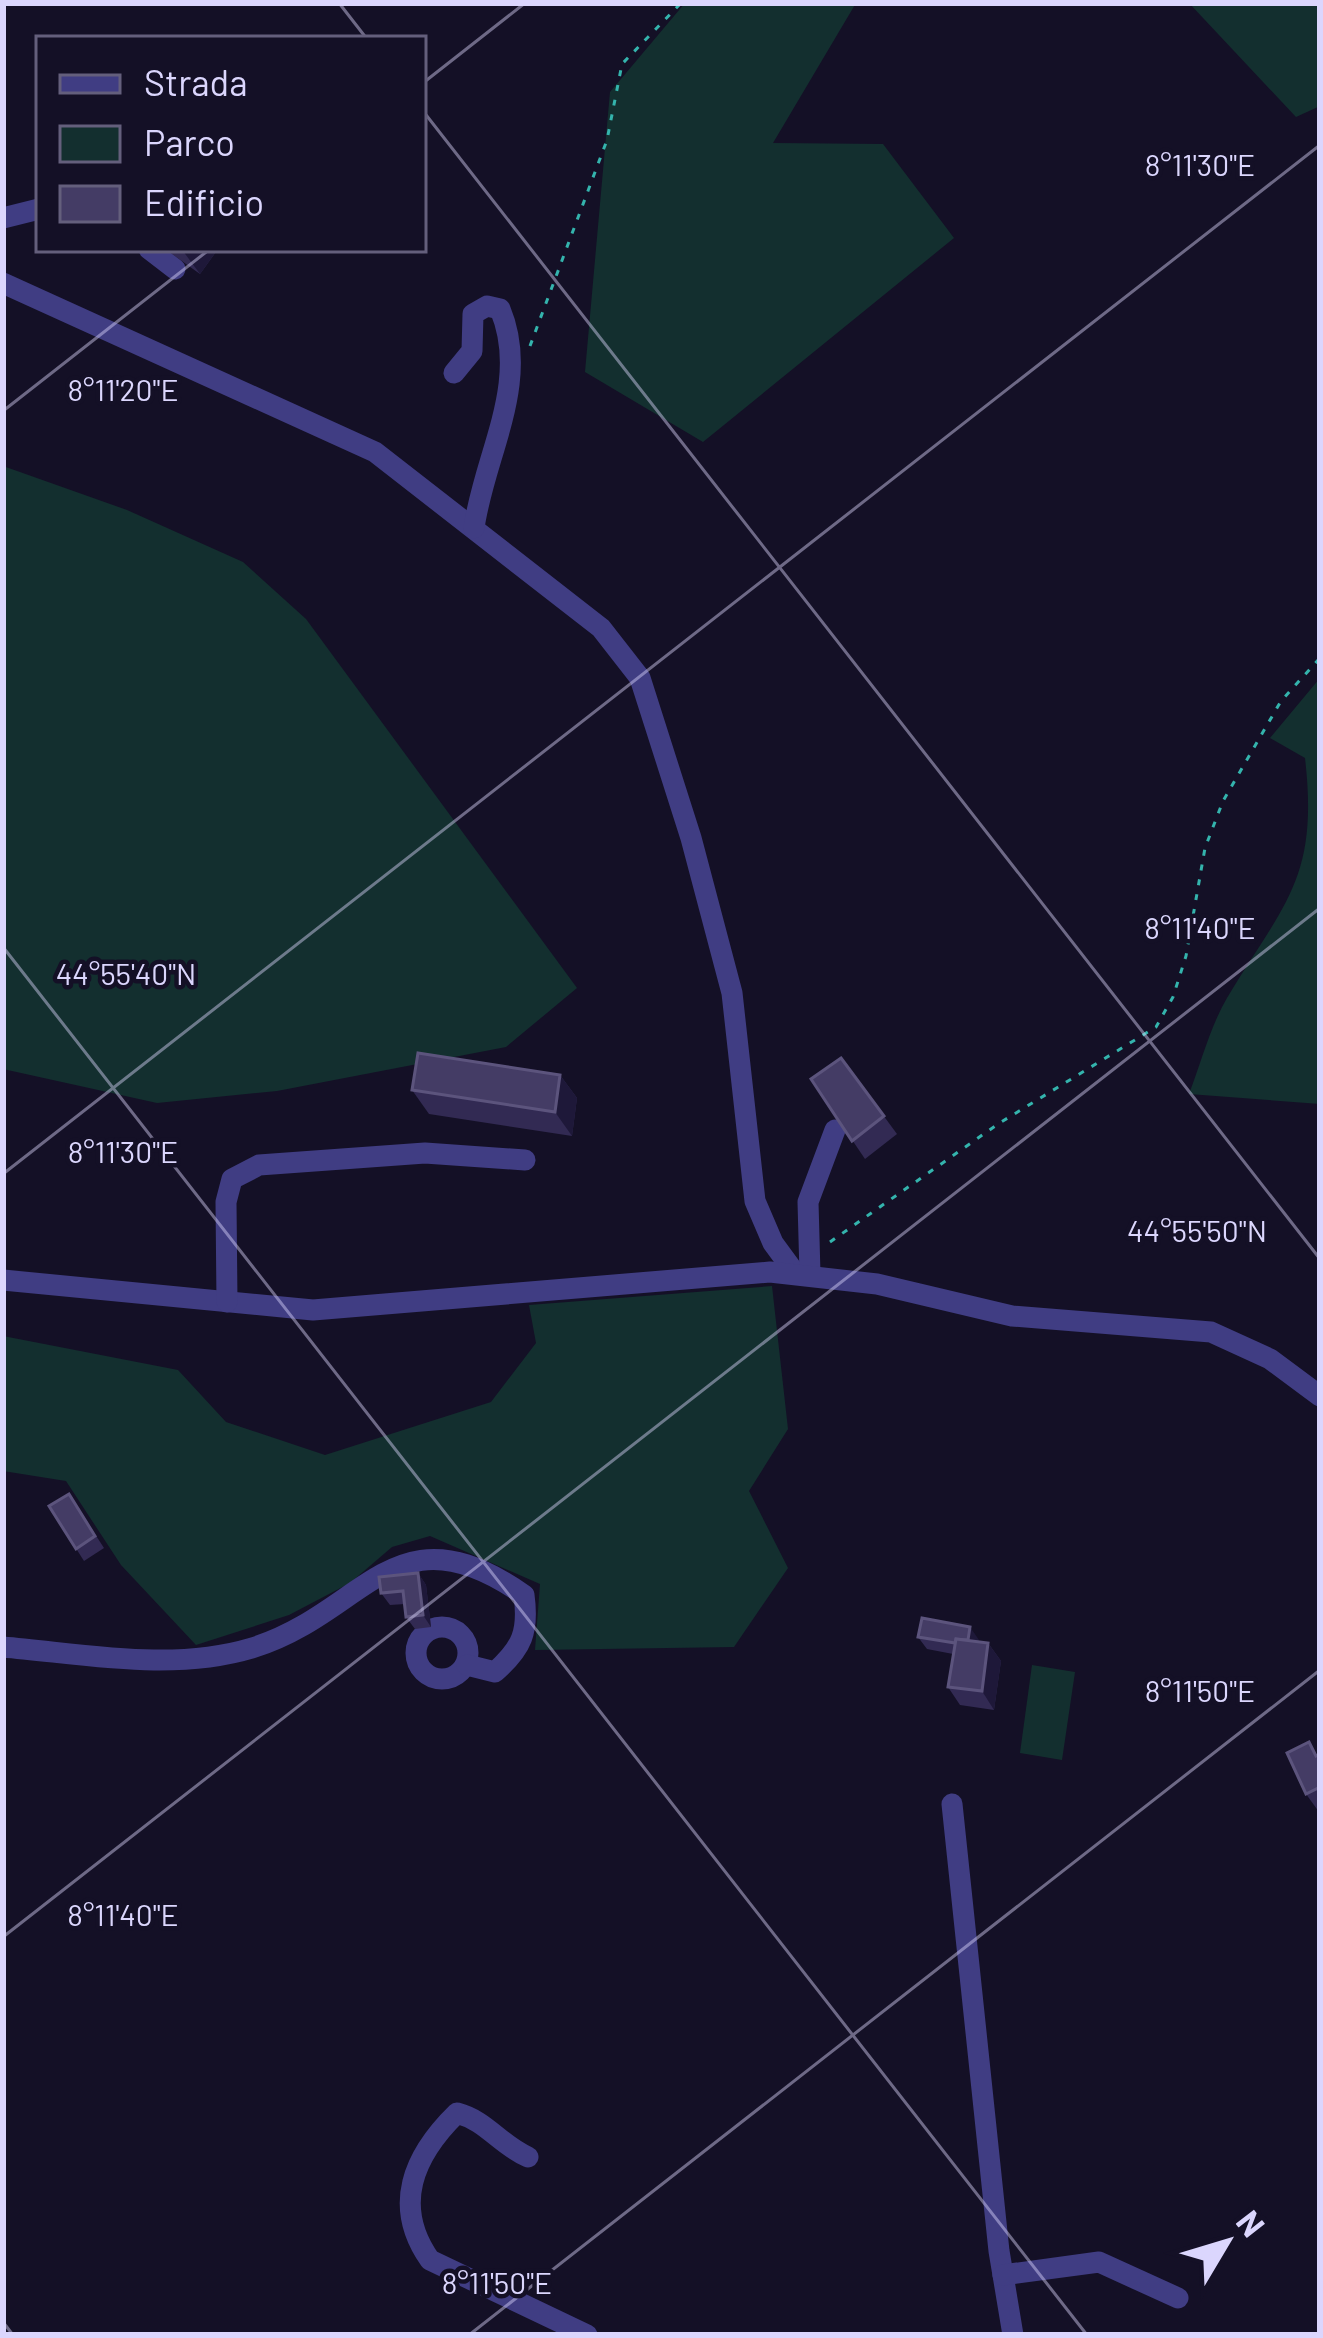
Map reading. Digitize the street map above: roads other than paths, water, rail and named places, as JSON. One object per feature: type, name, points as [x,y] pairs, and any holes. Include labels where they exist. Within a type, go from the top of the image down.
[{"type":"street","points":[[3,218],[36,210]]},
{"type":"street","points":[[153,252],[175,269]]},
{"type":"street","points":[[3,283],[375,452],[601,628],[640,678],[732,993],[755,1201],[773,1244],[805,1270]]},
{"type":"street","points":[[454,374],[472,351],[473,314],[487,306],[500,309],[511,355],[506,411],[479,492],[475,528]]},
{"type":"street","points":[[805,1270],[808,1202],[835,1130]]},
{"type":"street","points":[[227,1302],[226,1202],[232,1179],[260,1165],[425,1153],[525,1160]]},
{"type":"street","points":[[3,1280],[343,1309],[805,1270],[974,1311],[1211,1333],[1270,1359],[1320,1396]]},
{"type":"street","points":[[3,1647],[181,1662],[235,1651],[317,1619],[377,1573],[430,1556],[495,1575],[524,1595],[528,1625],[518,1652],[495,1672],[467,1665]]},
{"type":"street","points":[[952,1804],[1013,2335]]},
{"type":"street","points":[[528,2157],[502,2145],[482,2120],[457,2113],[434,2135],[409,2185],[416,2240],[430,2260],[587,2335]]},
{"type":"street","points":[[1003,2275],[1100,2262],[1178,2298]]}]
